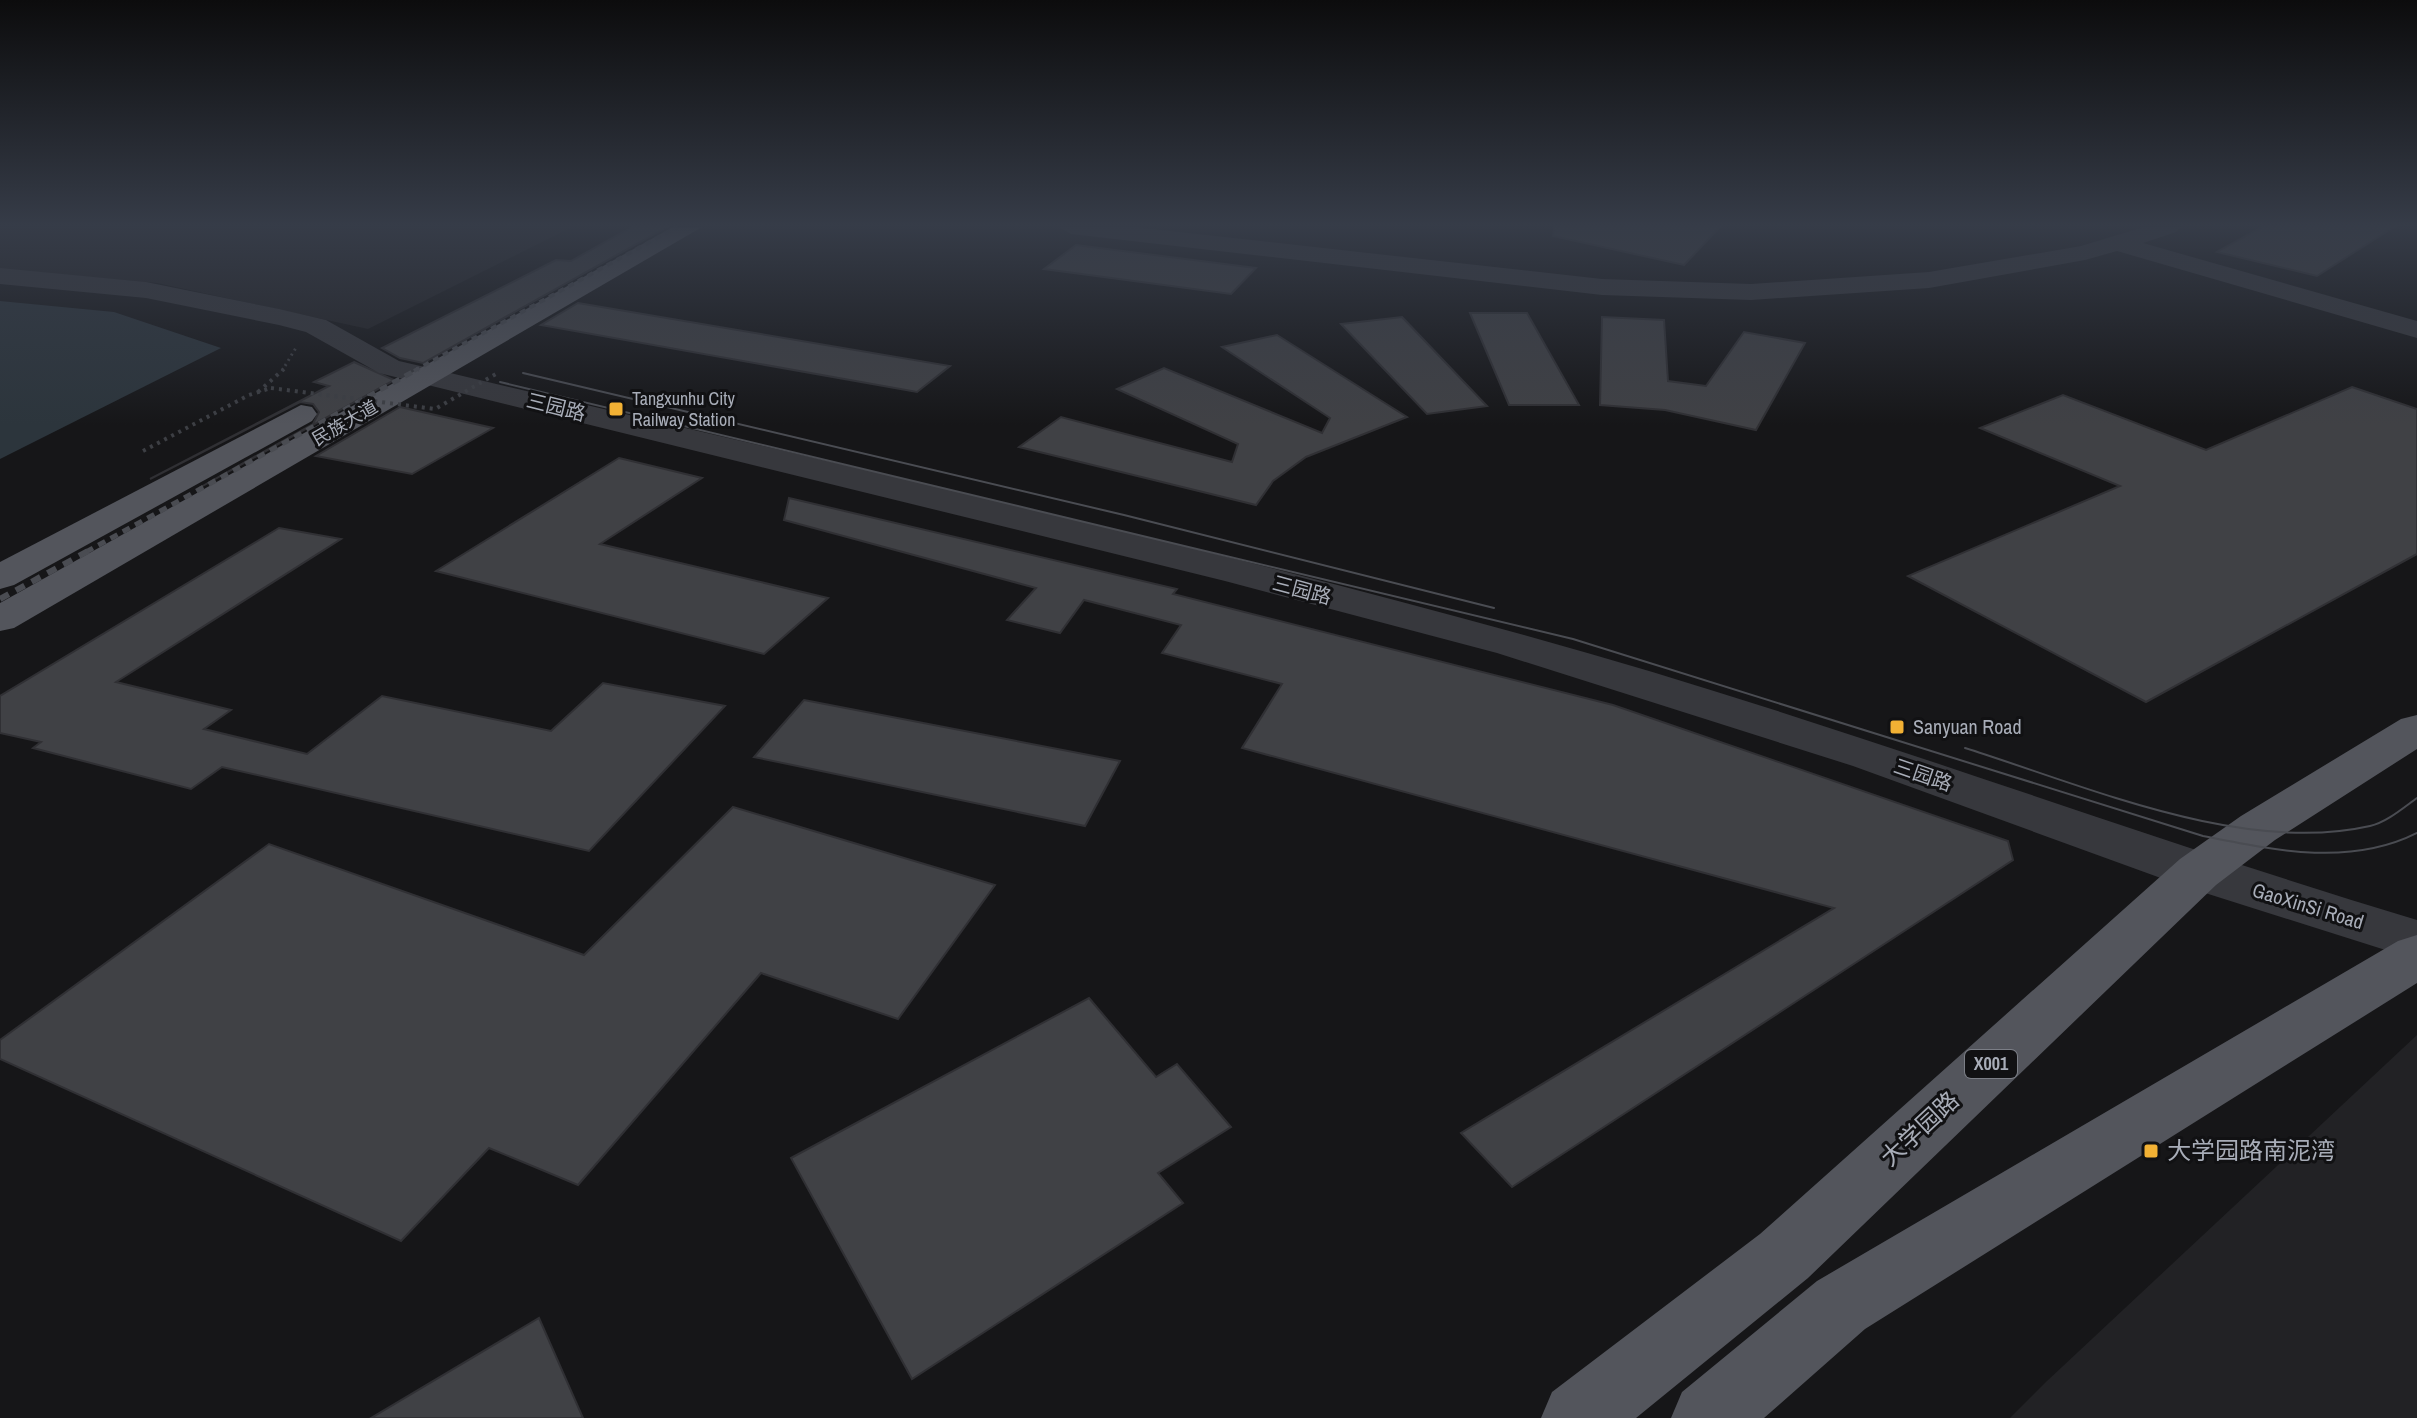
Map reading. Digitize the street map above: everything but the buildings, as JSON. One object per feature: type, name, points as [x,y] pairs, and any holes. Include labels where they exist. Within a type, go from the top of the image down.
[{"type":"main road","name":"民族大道","points":[[0,577],[526,293]]},
{"type":"main road","name":"民族大道","points":[[0,619],[574,293]]},
{"type":"main road","name":"大学园路","points":[[1578,1418],[1784,1256],[2198,872],[2258,828],[2417,729]]},
{"type":"main road","points":[[1708,1418],[1841,1305],[2417,956]]},
{"type":"street","name":"三园路","points":[[161,293],[316,326],[389,367],[1236,572],[1512,644],[1869,756],[2198,872]]},
{"type":"street","points":[[2290,293],[2417,330]]},
{"type":"street","name":"GaoXinSi Road","points":[[2198,872],[2417,940]]},
{"type":"path","points":[[257,393],[288,366],[295,347],[316,326]]},
{"type":"path","points":[[143,451],[271,388],[435,409],[496,374]]},
{"type":"shaded area","points":[[204,293],[440,293],[368,329]]},
{"type":"shaded area","points":[[0,301],[114,312],[221,348],[0,459]]},
{"type":"shaded area","points":[[2417,1035],[2417,1418],[2010,1418],[2047,1381]]},
{"type":"tram line","points":[[523,373],[1124,515],[1494,608]]},
{"type":"tram line","points":[[500,382],[1573,639],[2203,836],[2284,850],[2338,853],[2365,850],[2417,833]]},
{"type":"tram line","points":[[1965,748],[2165,812],[2270,831],[2321,833],[2370,826],[2389,818],[2417,798]]},
{"type":"railway","points":[[414,371],[556,293]]},
{"type":"railway","points":[[86,552],[418,369]]},
{"type":"railway","points":[[0,599],[90,550]]},
{"type":"place","name":"Tangxunhu City Railway Station","points":[[616,409]]},
{"type":"place","name":"Sanyuan Road","points":[[1897,727]]},
{"type":"place","name":"大学园路南泥湾","points":[[2151,1151]]}]
